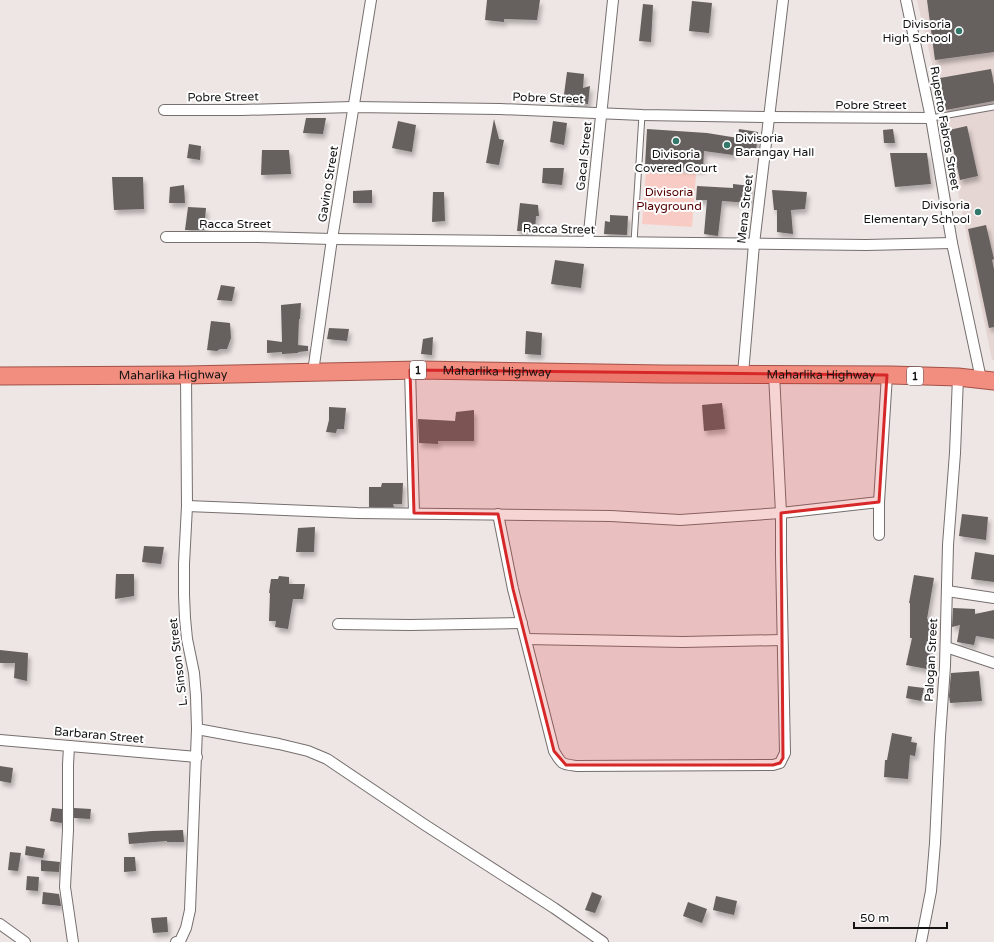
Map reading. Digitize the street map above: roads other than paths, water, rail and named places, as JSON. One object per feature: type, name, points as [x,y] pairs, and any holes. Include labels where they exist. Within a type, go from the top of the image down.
[{"type":"highway","name":"Maharlika Highway","points":[[0,376],[186,375],[410,370],[887,375],[958,377],[987,380]]},
{"type":"street","name":"Gavino Street","points":[[313,372],[332,239],[371,0]]},
{"type":"street","name":"Gacal Street","points":[[588,242],[613,0]]},
{"type":"street","name":"Mena Street","points":[[743,374],[754,244],[783,0]]},
{"type":"street","name":"Ruperto Fabros Street","points":[[906,0],[931,118],[952,243],[987,380]]},
{"type":"street","name":"Pobre Street","points":[[164,110],[257,110],[353,106],[500,109],[642,115],[931,118]]},
{"type":"street","name":"Racca Street","points":[[166,237],[866,245],[952,243]]},
{"type":"street","points":[[410,370],[414,514]]},
{"type":"street","points":[[498,514],[513,589],[554,751],[560,761],[566,765],[577,766],[773,765],[780,763],[785,753],[781,513],[774,374]]},
{"type":"street","name":"L. Sinson Street","points":[[176,942],[180,941],[186,928],[190,910],[197,757],[196,696],[194,673],[187,639],[184,595],[187,506],[186,375]]},
{"type":"street","points":[[879,535],[879,502],[887,375]]},
{"type":"street","name":"Palogan Street","points":[[921,942],[931,891],[935,843],[946,647],[948,544],[955,453],[958,377]]},
{"type":"street","points":[[187,506],[357,513],[611,516],[680,520],[781,513],[879,502]]},
{"type":"street","points":[[947,591],[994,598]]},
{"type":"street","points":[[338,624],[410,625],[522,623]]},
{"type":"street","points":[[526,639],[683,642],[782,640]]},
{"type":"street","points":[[946,647],[994,663]]},
{"type":"street","points":[[197,729],[279,744],[308,751],[327,759],[604,942]]},
{"type":"street","name":"Barbaran Street","points":[[0,740],[197,757]]},
{"type":"street","points":[[70,746],[68,766],[68,830],[65,887],[72,942]]},
{"type":"street","points":[[0,924],[25,942]]},
{"type":"lane","points":[[931,118],[994,107]]},
{"type":"lane","points":[[634,242],[642,115]]},
{"type":"place","name":"Divisoria High School","points":[[959,31]]},
{"type":"place","name":"Divisoria Covered Court","points":[[676,141]]},
{"type":"place","name":"Divisoria Barangay Hall","points":[[727,145]]},
{"type":"place","name":"Divisoria Elementary School","points":[[978,212]]},
{"type":"park label","name":"Divisoria Playground","points":[[669,199]]}]
